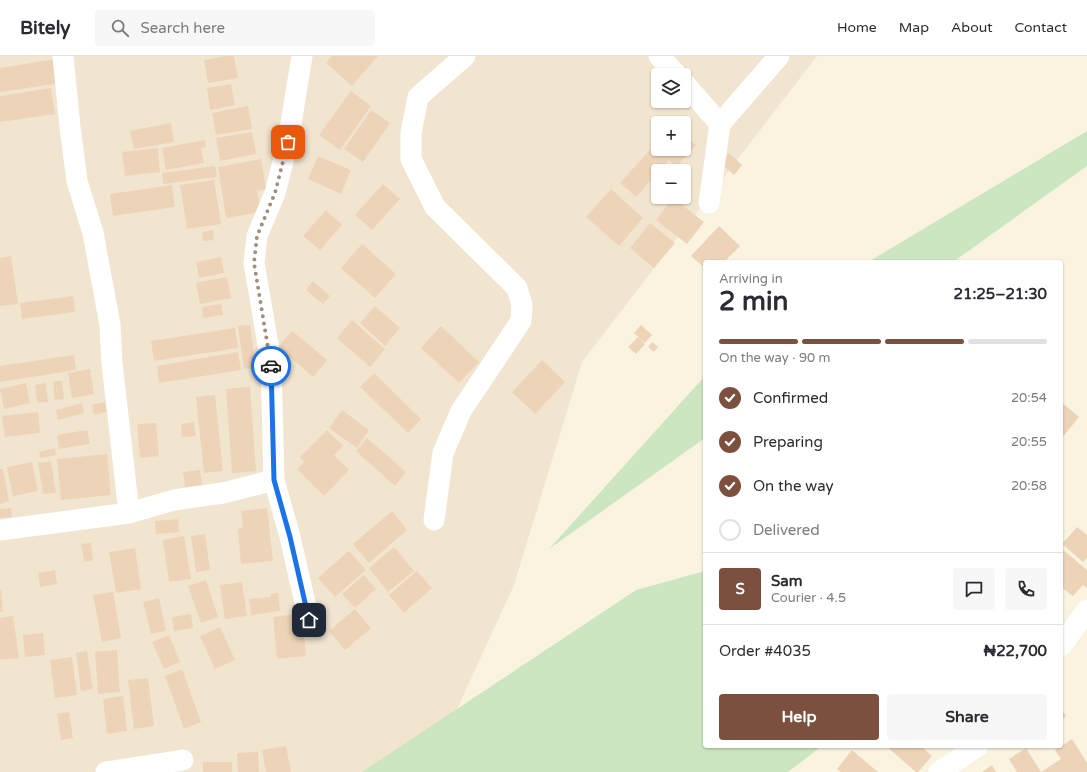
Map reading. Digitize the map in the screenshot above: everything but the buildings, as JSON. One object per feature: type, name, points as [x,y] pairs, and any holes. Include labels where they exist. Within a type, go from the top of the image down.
[{"type":"street","points":[[63,56],[77,181],[94,233],[110,325],[112,363],[129,513]]},
{"type":"street","points":[[302,56],[288,142],[275,193],[257,236],[254,263],[271,362],[274,480],[290,537],[309,620]]},
{"type":"street","points":[[434,520],[443,453],[461,412],[521,321],[522,305],[517,288],[435,207],[411,159],[411,133],[418,97],[465,56]]},
{"type":"street","points":[[659,56],[670,68]]},
{"type":"street","points":[[709,203],[720,124],[779,56]]},
{"type":"street","points":[[691,91],[720,124]]},
{"type":"street","points":[[0,530],[129,513],[174,500],[223,493],[274,480]]},
{"type":"street","points":[[1063,643],[1087,610]]},
{"type":"street","points":[[939,772],[975,748]]},
{"type":"street","points":[[106,772],[183,760]]},
{"type":"shaded area","points":[[0,56],[817,56],[582,362],[514,585],[428,772],[0,772]]},
{"type":"green space","points":[[1087,131],[1087,166],[956,260],[871,260]]},
{"type":"green space","points":[[703,378],[703,439],[549,549]]},
{"type":"green space","points":[[703,572],[703,748],[819,748],[788,772],[362,772],[636,590]]},
{"type":"way so far","points":[[271,366],[254,263],[257,236],[275,193],[288,142]]},
{"type":"route","points":[[271,366],[274,480],[290,537],[309,620]]}]
